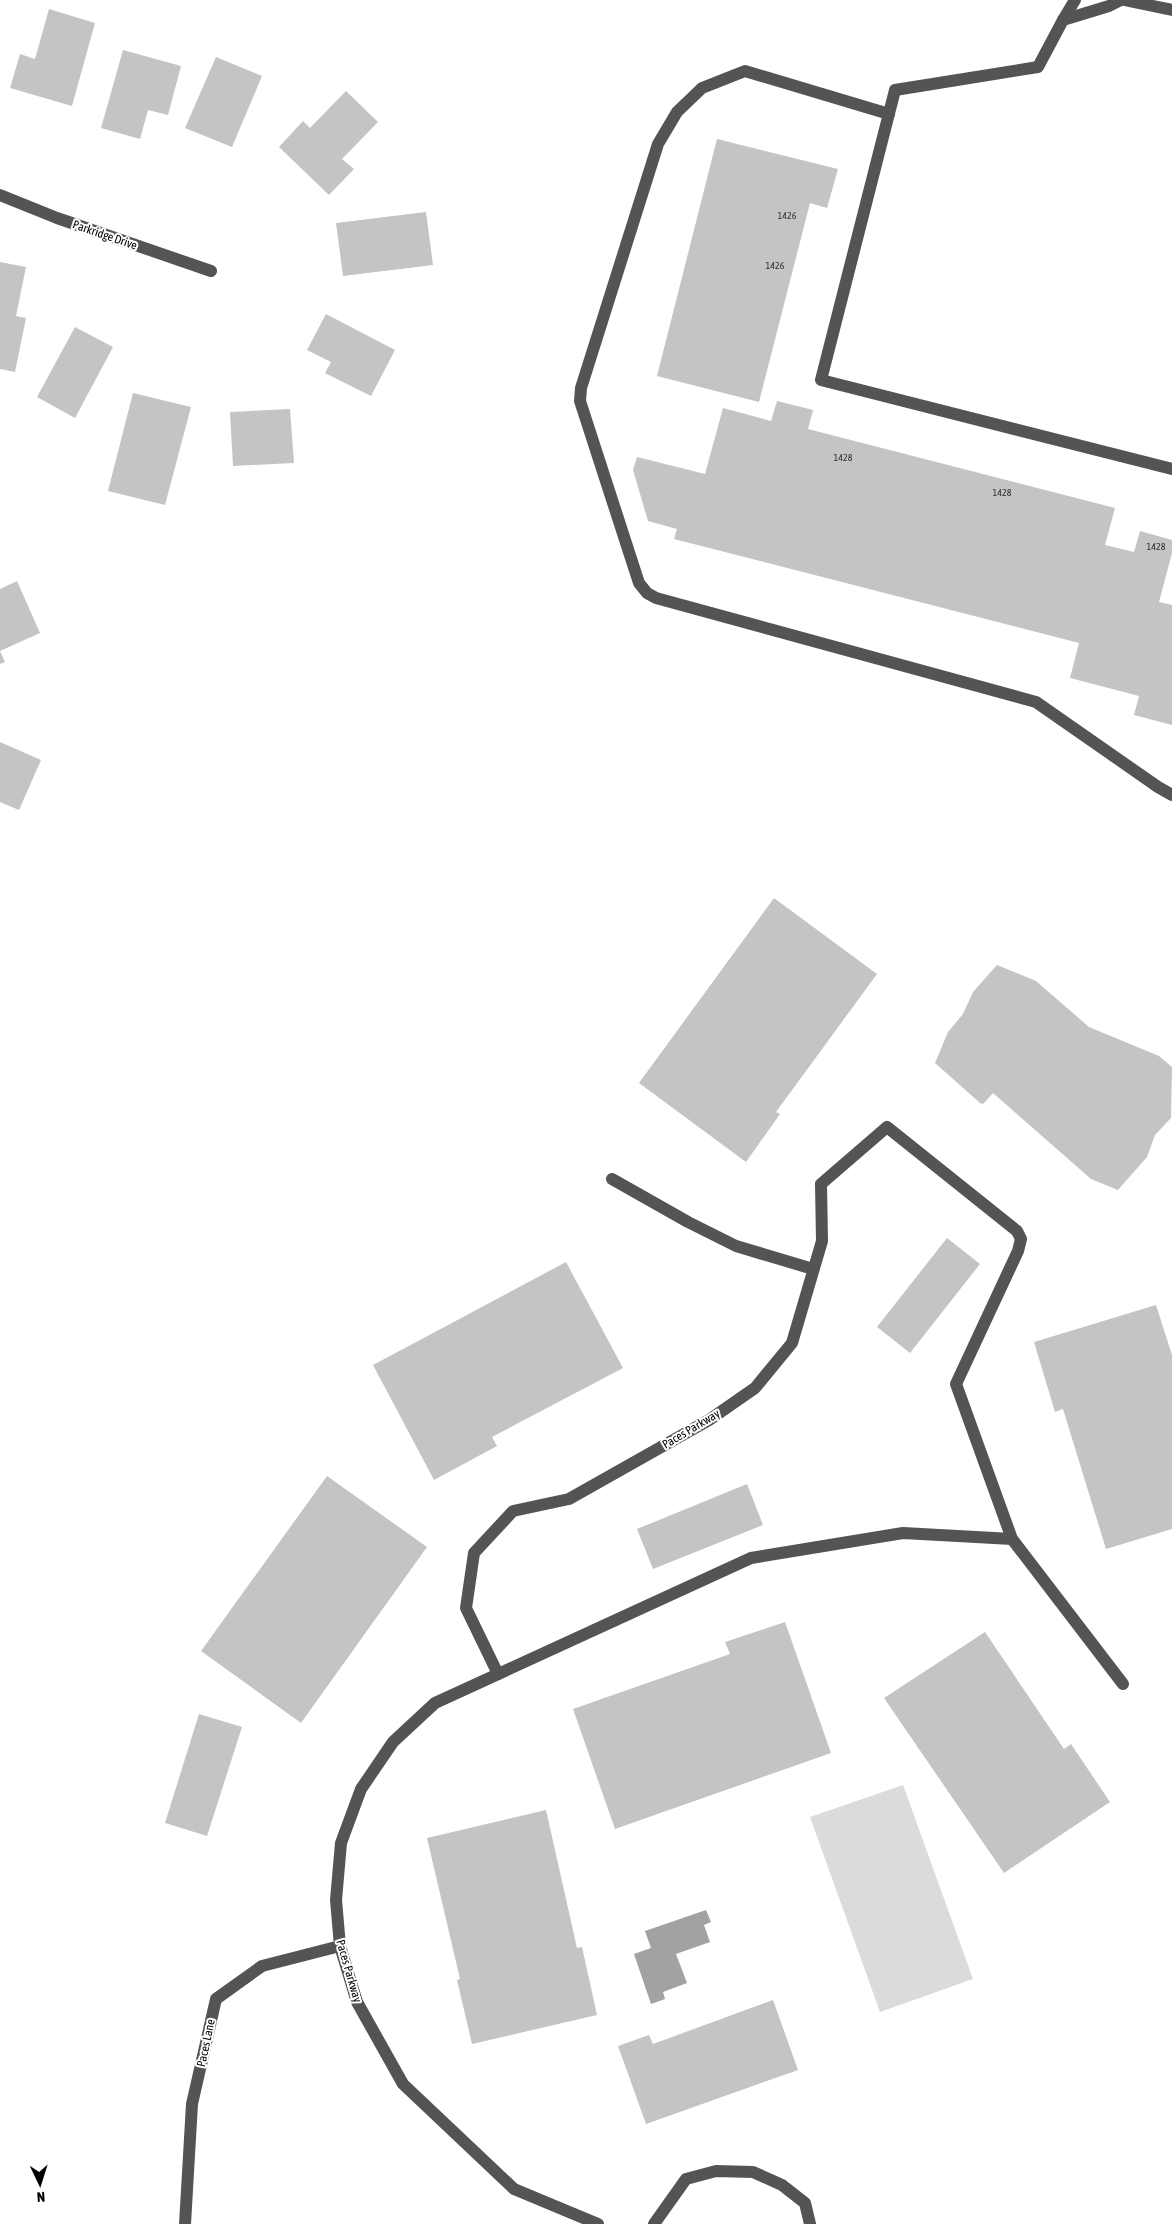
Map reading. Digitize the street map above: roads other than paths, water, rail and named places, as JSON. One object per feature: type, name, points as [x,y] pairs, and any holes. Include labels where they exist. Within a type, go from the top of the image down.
[{"type":"street","points":[[1075,0],[1038,67],[895,90],[821,380],[1172,469]]},
{"type":"street","points":[[1063,20],[1123,0],[1172,10]]},
{"type":"street","points":[[889,114],[745,71],[702,88],[677,112],[658,144],[581,388],[580,401],[639,583],[647,593],[656,598],[1036,702],[1172,795]]},
{"type":"street","name":"Parkridge Drive","points":[[0,195],[57,218],[211,271]]},
{"type":"street","name":"Paces Parkway","points":[[498,1674],[466,1608],[474,1553],[513,1511],[569,1499],[709,1420],[755,1388],[792,1343],[822,1240],[821,1184],[888,1127],[1017,1231],[1021,1239],[1018,1251],[956,1384],[1012,1539],[903,1533],[751,1558],[435,1703],[392,1742],[361,1789],[341,1843],[336,1900],[340,1946],[357,2002],[403,2084],[514,2189],[598,2224]]},
{"type":"street","points":[[612,1179],[688,1222],[736,1246],[814,1268]]},
{"type":"street","points":[[1012,1539],[1123,1684]]},
{"type":"street","name":"Paces Lane","points":[[185,2224],[192,2104],[216,1999],[262,1966],[340,1946]]},
{"type":"street","points":[[654,2224],[686,2179],[716,2171],[754,2172],[782,2185],[805,2203],[810,2224]]}]
